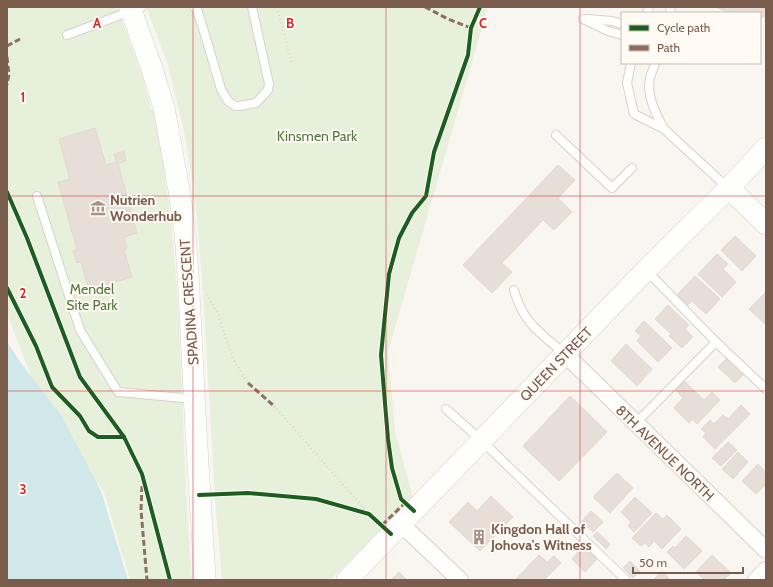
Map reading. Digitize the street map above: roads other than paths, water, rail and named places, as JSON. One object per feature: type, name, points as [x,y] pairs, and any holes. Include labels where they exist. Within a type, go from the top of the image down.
[{"type":"street","name":"SPADINA CRESCENT","points":[[134,8],[164,108],[179,190],[188,273],[205,580]]},
{"type":"street","name":"QUEEN STREET","points":[[347,580],[646,270],[729,188],[766,148]]},
{"type":"street","points":[[729,188],[766,224]]},
{"type":"street","name":"8TH AVENUE NORTH","points":[[565,354],[635,424],[766,550]]},
{"type":"street","points":[[402,524],[460,580]]},
{"type":"street","points":[[756,580],[766,570]]},
{"type":"lane","points":[[194,7],[197,9],[221,89],[228,101],[235,106],[256,103],[268,90],[269,84],[252,7]]},
{"type":"lane","points":[[67,35],[134,8]]},
{"type":"lane","points":[[621,24],[612,21],[583,19],[621,35]]},
{"type":"lane","points":[[630,64],[627,83],[634,114],[664,129],[729,188]]},
{"type":"lane","points":[[655,64],[650,80],[651,100],[656,115],[664,129]]},
{"type":"lane","points":[[556,135],[612,188],[632,168]]},
{"type":"lane","points":[[37,196],[80,330],[118,392],[195,399]]},
{"type":"lane","points":[[646,270],[716,342],[766,390]]},
{"type":"lane","points":[[514,290],[524,315],[535,328],[565,354]]},
{"type":"lane","points":[[635,424],[716,342]]},
{"type":"lane","points":[[446,409],[482,440],[626,580]]},
{"type":"water","points":[[7,342],[62,417],[101,491],[128,580],[7,580]]},
{"type":"place","name":"Nutrien Wonderhub","points":[[98,208]]},
{"type":"place","name":"Kingdon Hall of Johova's Witness","points":[[479,537]]},
{"type":"park label","name":"Kinsmen Park","points":[[317,136]]},
{"type":"park label","name":"Mendel Site Park","points":[[92,298]]}]
